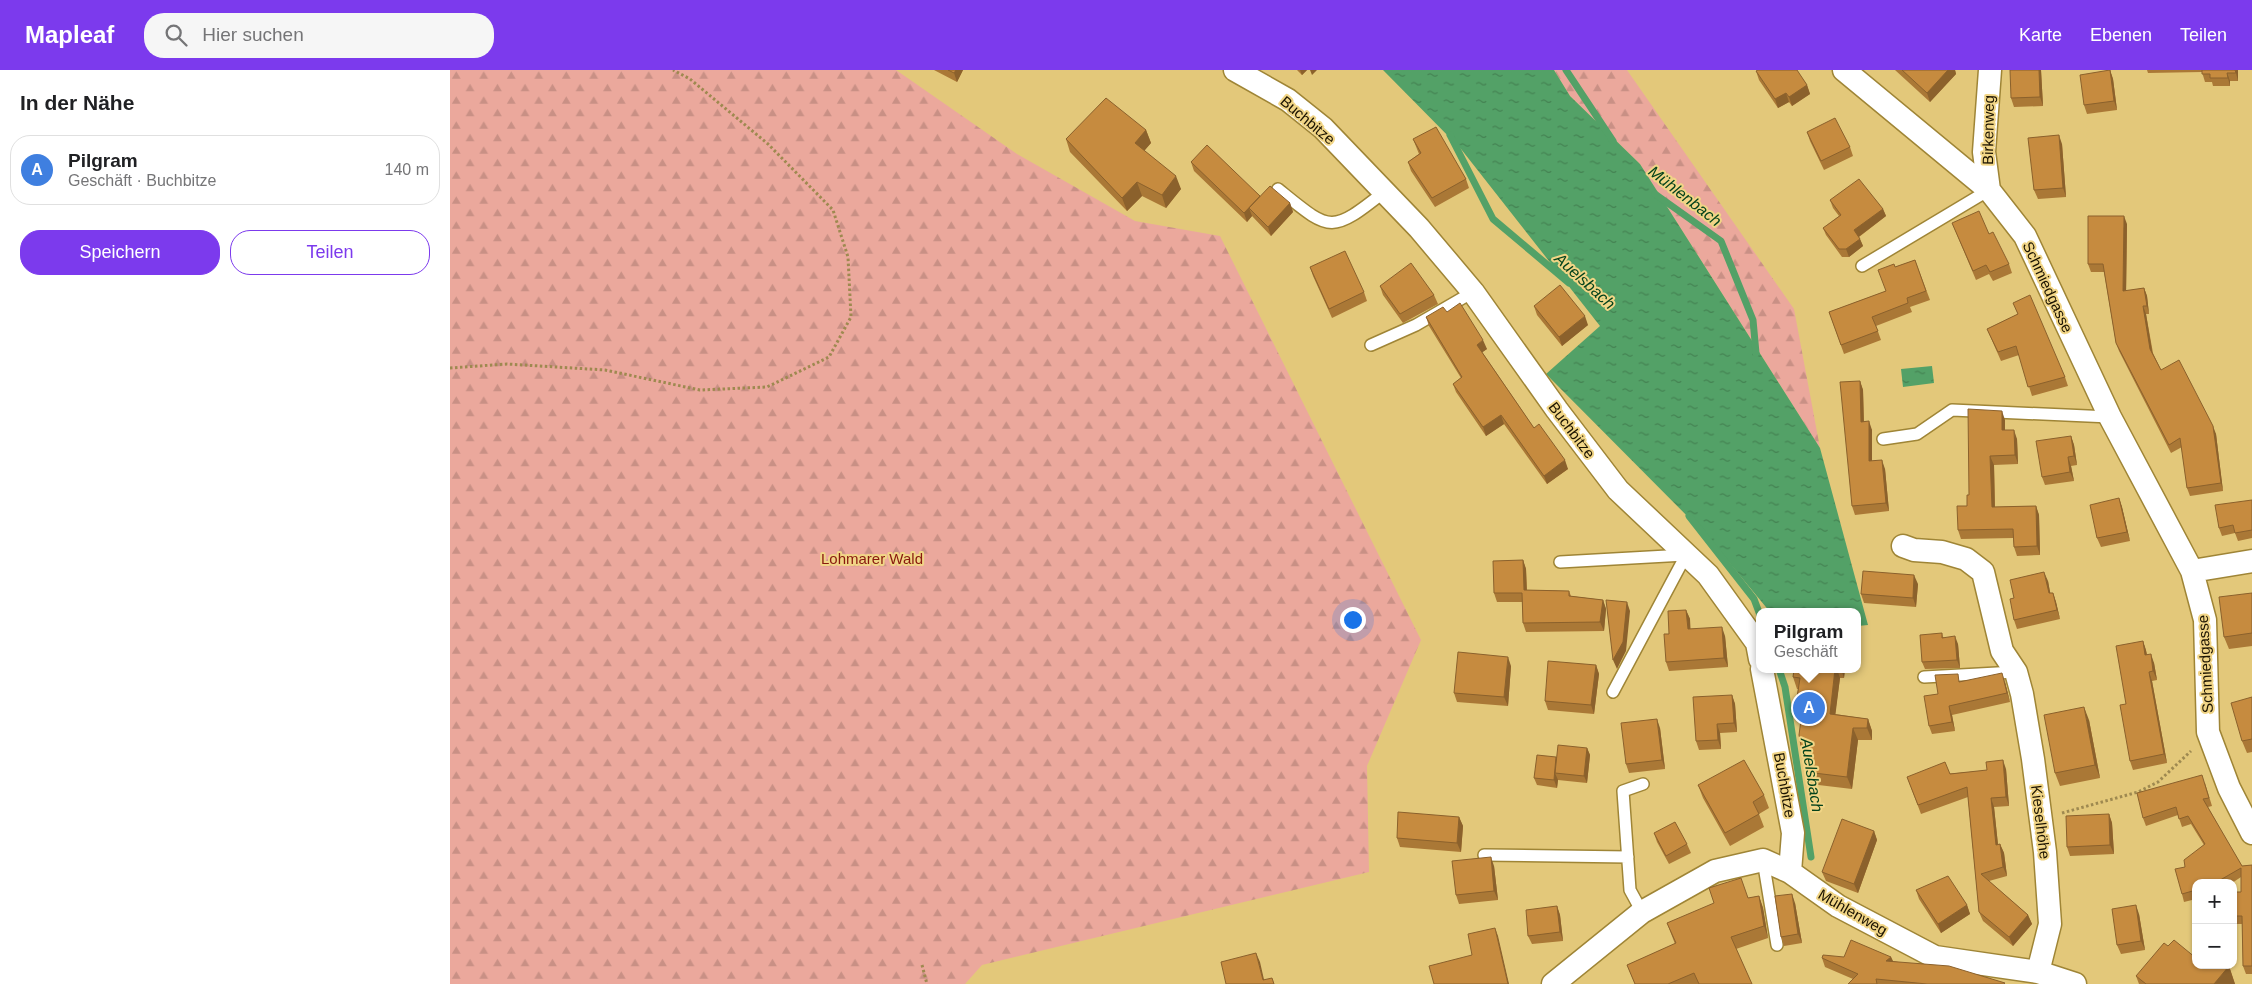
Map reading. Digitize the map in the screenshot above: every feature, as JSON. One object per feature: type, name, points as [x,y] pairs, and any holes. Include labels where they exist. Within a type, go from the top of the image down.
[{"type":"street","name":"Buchbitze","points":[[1235,70],[1288,100],[1323,128],[1419,228],[1473,292],[1557,410],[1618,490],[1708,576],[1756,642]]},
{"type":"street","name":"Schmiedgasse","points":[[1844,70],[1989,190],[2025,236],[2110,417],[2192,571],[2205,620],[2208,732],[2229,788],[2252,833]]},
{"type":"street","name":"Birkenweg","points":[[1989,190],[1984,152],[1990,70]]},
{"type":"street","name":"Kieselhöhe","points":[[1903,546],[1914,550],[1942,552],[1966,559],[1983,572],[2002,651],[2016,672],[2033,759],[2045,852],[2050,924],[2038,972]]},
{"type":"street","points":[[2192,571],[2252,561]]},
{"type":"street","name":"Buchbitze","points":[[1763,673],[1793,833],[1790,872]]},
{"type":"street","points":[[1553,984],[1642,912],[1715,871],[1763,860]]},
{"type":"street","name":"Mühlenweg","points":[[1763,860],[1790,872],[1838,906],[1935,957],[2038,972],[2075,984]]},
{"type":"lane","points":[[1278,189],[1312,217],[1327,224],[1351,218],[1384,192]]},
{"type":"lane","points":[[1862,266],[1989,190]]},
{"type":"lane","points":[[1371,345],[1416,325],[1473,292]]},
{"type":"lane","points":[[1883,439],[1917,434],[1952,410],[2110,417]]},
{"type":"lane","points":[[1560,562],[1686,555]]},
{"type":"lane","points":[[1612,692],[1686,555]]},
{"type":"lane","points":[[1924,677],[2016,672]]},
{"type":"lane","points":[[1642,784],[1623,791],[1630,890],[1642,912]]},
{"type":"lane","points":[[1484,855],[1628,857]]},
{"type":"lane","points":[[1763,860],[1777,945]]},
{"type":"path","points":[[450,368],[507,364],[606,370],[700,390],[767,387],[829,357],[851,317],[848,257],[833,210],[768,144],[690,78],[673,70]]},
{"type":"path","points":[[2040,819],[2138,792],[2158,782],[2182,761],[2208,732]]},
{"type":"path","points":[[922,965],[926,984]]},
{"type":"green space","name":"Lohmarer Wald","points":[[450,70],[896,70],[1017,154],[1135,221],[1220,236],[1421,640],[1367,766],[1369,872],[982,965],[965,984],[450,984]]},
{"type":"green space","points":[[1554,70],[1627,70],[1794,309],[1820,448],[1640,164],[1570,96]]},
{"type":"water","points":[[1383,70],[1554,70],[1570,96],[1640,164],[1820,448],[1868,625],[1861,626],[1861,608],[1767,608],[1709,538],[1546,374],[1600,326],[1461,149]]},
{"type":"water","points":[[1932,366],[1934,383],[1903,387],[1901,369]]},
{"type":"building","points":[[1797,70],[1807,85],[1789,97],[1786,93],[1775,99],[1756,71]]},
{"type":"building","points":[[1902,70],[1948,70],[1927,93]]},
{"type":"building","points":[[2010,70],[2039,70],[2040,97],[2011,98]]},
{"type":"building","points":[[2110,70],[2114,101],[2084,105],[2080,75]]},
{"type":"building","points":[[2202,70],[2235,70],[2236,73],[2227,73],[2228,78],[2210,78],[2210,74],[2202,74]]},
{"type":"building","points":[[1106,98],[1146,130],[1135,143],[1176,176],[1162,195],[1137,182],[1122,198],[1066,139]]},
{"type":"building","points":[[1835,118],[1850,147],[1821,161],[1807,132]]},
{"type":"building","points":[[1436,127],[1466,179],[1432,198],[1408,162],[1421,153],[1413,139]]},
{"type":"building","points":[[2059,135],[2063,188],[2034,190],[2028,138]]},
{"type":"building","points":[[1207,145],[1260,196],[1244,213],[1191,162]]},
{"type":"building","points":[[1859,179],[1883,209],[1854,230],[1860,239],[1846,249],[1839,249],[1823,228],[1841,215],[1830,200]]},
{"type":"building","points":[[1270,186],[1290,203],[1268,227],[1249,208]]},
{"type":"building","points":[[1979,211],[1989,234],[1993,232],[2009,264],[1990,272],[1986,265],[1973,271],[1952,223]]},
{"type":"building","points":[[2088,216],[2124,216],[2123,291],[2144,288],[2147,306],[2143,306],[2150,349],[2161,370],[2179,360],[2213,426],[2221,483],[2187,488],[2180,438],[2169,445],[2116,343],[2103,264],[2088,264]]},
{"type":"building","points":[[1345,251],[1364,292],[1329,309],[1310,267]]},
{"type":"building","points":[[1915,260],[1926,291],[1907,298],[1908,303],[1872,317],[1878,331],[1841,345],[1829,312],[1886,291],[1878,270],[1894,264],[1895,267]]},
{"type":"building","points":[[1411,263],[1434,295],[1400,314],[1380,286]]},
{"type":"building","points":[[1560,285],[1585,316],[1559,337],[1534,306]]},
{"type":"building","points":[[2030,295],[2065,377],[2028,387],[2016,346],[1998,352],[1987,329],[2018,314],[2013,303]]},
{"type":"building","points":[[1460,303],[1483,340],[1477,345],[1534,428],[1539,424],[1565,460],[1544,476],[1501,415],[1483,427],[1453,384],[1462,377],[1426,317],[1443,307],[1447,312]]},
{"type":"building","points":[[1860,381],[1861,422],[1869,421],[1869,461],[1882,460],[1886,503],[1852,506],[1840,382]]},
{"type":"building","points":[[1968,409],[2002,411],[2002,430],[2014,430],[2015,455],[1990,456],[1992,507],[2036,506],[2037,546],[2014,547],[2013,529],[1958,530],[1957,506],[1967,506],[1967,495],[1969,495]]},
{"type":"building","points":[[2071,436],[2074,456],[2068,457],[2070,472],[2042,477],[2036,441]]},
{"type":"building","points":[[2119,498],[2127,532],[2097,538],[2090,505]]},
{"type":"building","points":[[2252,500],[2252,530],[2235,533],[2233,525],[2219,528],[2215,505]]},
{"type":"building","points":[[1523,560],[1524,590],[1569,591],[1569,596],[1603,600],[1600,622],[1523,623],[1522,593],[1494,593],[1493,561]]},
{"type":"building","points":[[1863,571],[1914,575],[1913,598],[1861,594]]},
{"type":"building","points":[[2044,572],[2049,593],[2053,593],[2057,610],[2014,620],[2010,599],[2014,598],[2010,580]]},
{"type":"building","points":[[2252,593],[2252,633],[2224,637],[2219,597]]},
{"type":"building","points":[[1606,600],[1627,602],[1623,642],[1613,660]]},
{"type":"building","points":[[1686,610],[1688,629],[1722,627],[1724,658],[1666,662],[1664,634],[1669,634],[1668,611]]},
{"type":"building","points":[[1942,633],[1942,638],[1955,636],[1957,660],[1922,662],[1920,635]]},
{"type":"building","points":[[2143,641],[2145,655],[2151,654],[2153,671],[2149,672],[2164,754],[2130,761],[2120,705],[2126,704],[2116,646]]},
{"type":"building","points":[[1458,652],[1508,657],[1504,697],[1454,693]]},
{"type":"building","points":[[1548,661],[1596,665],[1591,705],[1545,701]]},
{"type":"building","points":[[1794,673],[1835,673],[1830,714],[1868,719],[1867,728],[1853,728],[1847,777],[1806,772],[1799,735],[1802,712],[1795,711],[1800,678],[1793,677]]},
{"type":"building","points":[[2002,673],[2007,693],[1949,706],[1952,722],[1929,726],[1924,696],[1938,694],[1935,675],[1958,674],[1959,682]]},
{"type":"building","points":[[1732,695],[1734,723],[1717,724],[1718,740],[1696,741],[1693,697]]},
{"type":"building","points":[[2252,697],[2252,739],[2242,741],[2231,703]]},
{"type":"building","points":[[2084,707],[2095,765],[2055,773],[2044,715]]},
{"type":"building","points":[[1657,719],[1662,760],[1626,764],[1621,723]]},
{"type":"building","points":[[1558,745],[1587,748],[1584,776],[1555,773]]},
{"type":"building","points":[[1537,755],[1556,757],[1554,780],[1534,778]]},
{"type":"building","points":[[1744,760],[1764,795],[1753,802],[1759,814],[1725,833],[1698,785]]},
{"type":"building","points":[[2003,760],[2006,797],[1991,798],[1996,845],[2000,844],[2003,867],[1981,874],[2028,915],[2009,937],[1979,912],[1967,787],[1918,805],[1907,777],[1945,762],[1950,774],[1987,770],[1986,762]]},
{"type":"building","points":[[2202,775],[2209,798],[2203,799],[2242,866],[2252,865],[2252,966],[2243,966],[2242,916],[2237,916],[2237,892],[2241,892],[2241,868],[2222,879],[2192,879],[2192,891],[2182,894],[2175,869],[2185,867],[2184,860],[2205,844],[2188,816],[2179,819],[2176,807],[2143,818],[2137,793]]},
{"type":"building","points":[[1398,812],[1459,817],[1457,843],[1397,838]]},
{"type":"building","points":[[2109,814],[2110,845],[2067,847],[2066,816]]},
{"type":"building","points":[[1842,819],[1874,831],[1854,884],[1822,872]]},
{"type":"building","points":[[1675,822],[1687,844],[1666,856],[1654,833]]},
{"type":"building","points":[[1491,857],[1494,891],[1456,895],[1452,861]]},
{"type":"building","points":[[1948,876],[1967,905],[1938,924],[1916,890]]},
{"type":"building","points":[[1741,878],[1748,898],[1759,896],[1764,926],[1731,937],[1752,984],[1699,984],[1694,973],[1668,984],[1635,984],[1627,965],[1676,943],[1667,923],[1714,903],[1709,888]]},
{"type":"building","points":[[1792,894],[1798,934],[1781,937],[1775,896]]},
{"type":"building","points":[[2136,905],[2141,941],[2117,945],[2112,909]]},
{"type":"building","points":[[1557,906],[1560,932],[1528,936],[1526,910]]},
{"type":"building","points":[[1495,928],[1508,984],[1434,984],[1429,966],[1472,955],[1468,934]]},
{"type":"building","points":[[1851,940],[1891,957],[1886,961],[1949,966],[2005,983],[1927,984],[1876,979],[1877,984],[1848,984],[1858,974],[1822,958],[1823,955],[1844,957]]},
{"type":"building","points":[[2174,940],[2192,955],[2192,969],[2226,969],[2214,984],[2146,984],[2136,976],[2164,943],[2168,946]]},
{"type":"building","points":[[1256,953],[1263,980],[1272,978],[1274,984],[1226,984],[1221,962]]},
{"type":"waterway","name":"Mühlenbach","points":[[1566,70],[1613,141]]},
{"type":"waterway","name":"Auelsbach","points":[[1450,135],[1493,219],[1569,283]]},
{"type":"waterway","name":"Mühlenbach","points":[[1655,194],[1721,241],[1753,320],[1756,353]]},
{"type":"waterway","name":"Auelsbach","points":[[1689,516],[1754,599],[1757,608]]},
{"type":"waterway","name":"Auelsbach","points":[[1780,673],[1785,687],[1811,857]]},
{"type":"place","name":"Pilgram","points":[[1809,708]]}]
